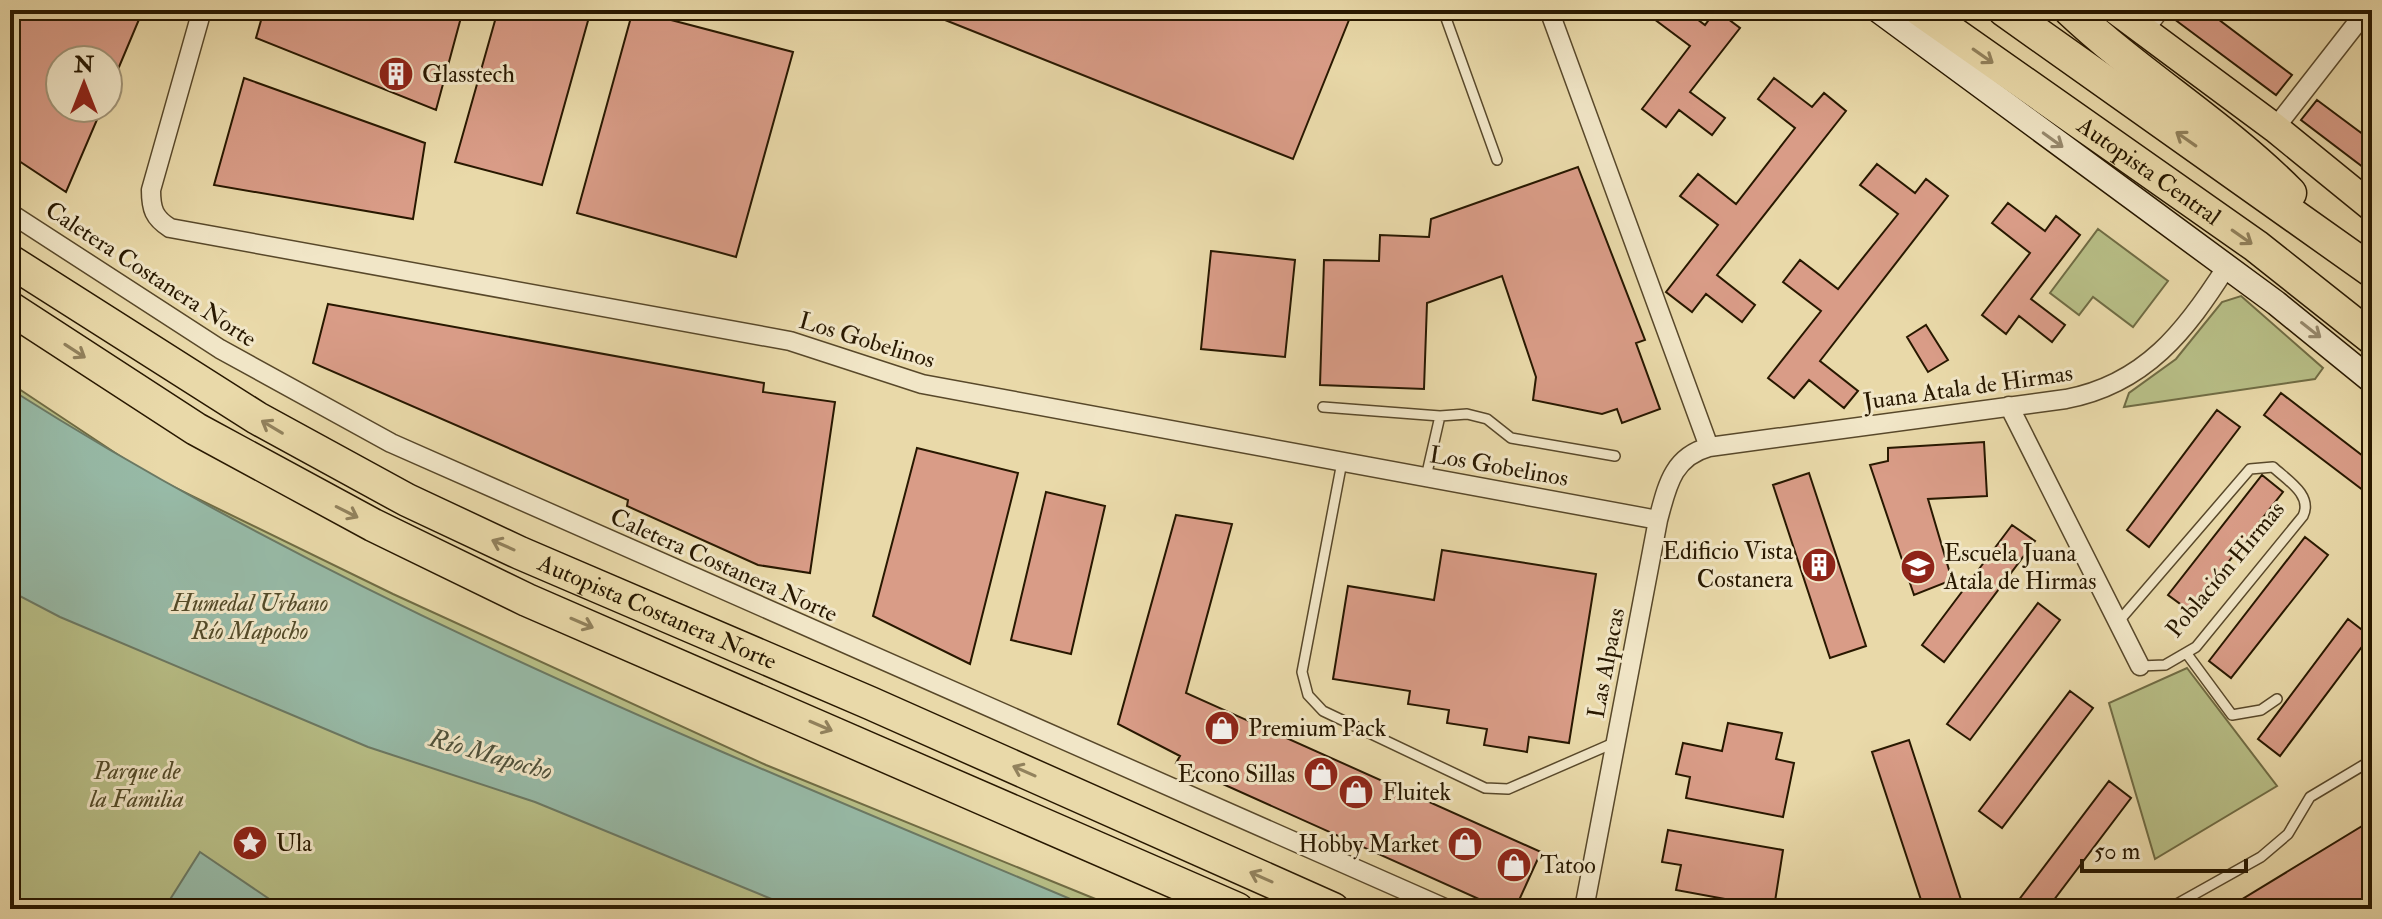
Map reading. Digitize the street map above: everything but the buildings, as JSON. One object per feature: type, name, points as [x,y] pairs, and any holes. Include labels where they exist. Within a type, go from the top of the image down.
[{"type":"highway","name":"Autopista Central","points":[[1920,10],[2256,246],[2372,338]]},
{"type":"highway","name":"Autopista Central","points":[[2004,10],[2372,271]]},
{"type":"highway","points":[[2073,10],[2126,59],[2266,168],[2342,248]]},
{"type":"highway","name":"Autopista Costanera Norte","points":[[10,261],[257,418],[407,500],[520,553],[870,703],[1333,909]]},
{"type":"highway","name":"Autopista Costanera Norte","points":[[10,308],[196,429],[373,525],[527,600],[1237,909]]},
{"type":"main road","points":[[1878,10],[2227,266],[2372,381]]},
{"type":"main road","points":[[2073,10],[2372,207]]},
{"type":"main road","points":[[2116,10],[2152,21],[2340,184]]},
{"type":"street","points":[[1549,10],[1709,447]]},
{"type":"street","points":[[2275,128],[2367,10]]},
{"type":"street","name":"Los Gobelinos","points":[[195,12],[151,190],[151,207],[158,221],[185,233],[790,341],[905,380],[1658,520]]},
{"type":"street","name":"Caletera Costanera Norte","points":[[10,213],[220,349],[391,443],[1447,909]]},
{"type":"street","name":"Juana Atala de Hirmas","points":[[1709,447],[2085,396],[2139,371],[2190,322],[2227,266]]},
{"type":"street","name":"Población Hirmas","points":[[2009,406],[2140,666]]},
{"type":"street","name":"Las Alpacas","points":[[1584,909],[1658,520],[1675,469],[1690,455],[1709,447]]},
{"type":"lane","points":[[1443,10],[1497,160]]},
{"type":"lane","points":[[1323,407],[1440,416],[1467,414],[1487,419],[1511,438],[1615,456]]},
{"type":"lane","points":[[1426,477],[1440,416]]},
{"type":"lane","points":[[1342,462],[1302,672],[1308,695],[1323,711],[1485,788],[1508,789],[1616,742]]},
{"type":"lane","name":"Población Hirmas","points":[[2119,621],[2243,474],[2257,466],[2273,467],[2303,496],[2306,512],[2187,654],[2165,665],[2140,666]]},
{"type":"lane","points":[[2187,654],[2232,715],[2261,710],[2277,699]]},
{"type":"lane","points":[[2168,909],[2261,857],[2288,834],[2310,797],[2372,760]]},
{"type":"green space","points":[[2098,229],[2168,281],[2133,327],[2093,297],[2079,315],[2050,293]]},
{"type":"green space","points":[[2241,296],[2323,368],[2315,379],[2124,407],[2129,393],[2176,359],[2222,302]]},
{"type":"green space","name":"Parque de la Familia","points":[[10,383],[147,474],[393,594],[766,765],[1120,909],[10,909],[10,591],[108,636],[10,584]]},
{"type":"green space","points":[[2187,668],[2277,786],[2155,859],[2109,703]]},
{"type":"water","name":"Humedal Urbano Río Mapocho","points":[[10,389],[139,467],[405,607],[679,733],[1094,909],[796,909],[535,802],[368,747],[60,617],[10,591]]},
{"type":"water","points":[[200,852],[284,909],[164,909]]},
{"type":"place","name":"Glasstech","points":[[396,74]]},
{"type":"place","name":"Edificio Vista Costanera","points":[[1819,565]]},
{"type":"place","name":"Escuela Juana Atala de Hirmas","points":[[1918,567]]},
{"type":"place","name":"Premium Pack","points":[[1222,728]]},
{"type":"place","name":"Econo Sillas","points":[[1321,774]]},
{"type":"place","name":"Fluitek","points":[[1356,792]]},
{"type":"place","name":"Ula","points":[[250,843]]},
{"type":"place","name":"Hobby Market","points":[[1465,844]]},
{"type":"place","name":"Tatoo","points":[[1514,865]]},
{"type":"water label","name":"Río Mapocho","points":[[491,754]]}]
